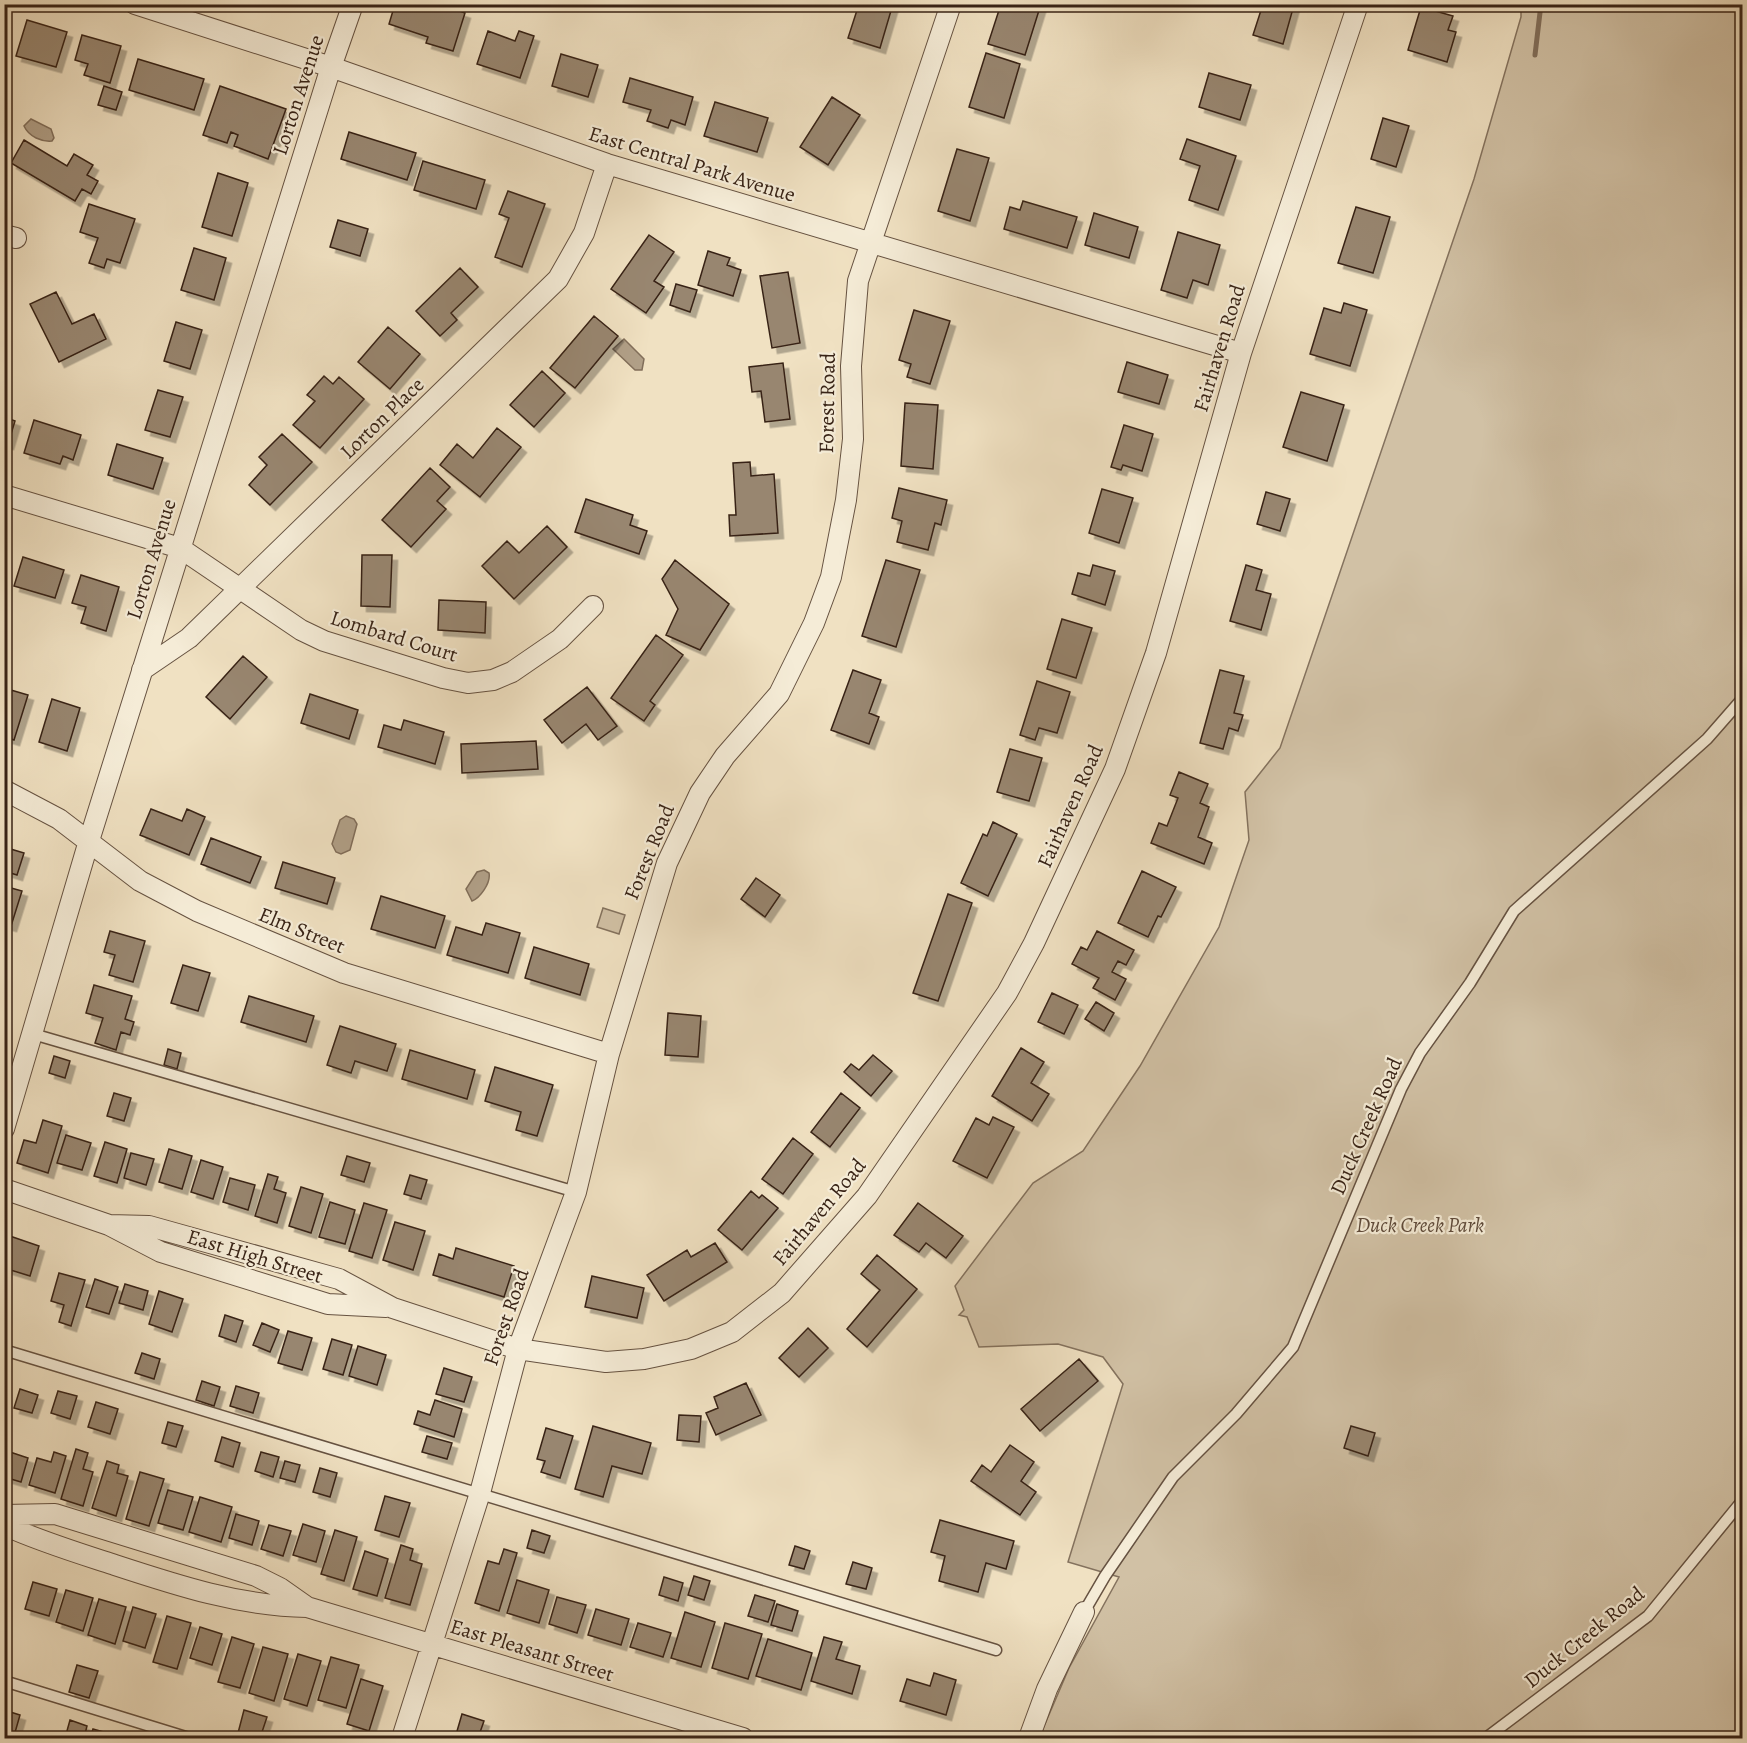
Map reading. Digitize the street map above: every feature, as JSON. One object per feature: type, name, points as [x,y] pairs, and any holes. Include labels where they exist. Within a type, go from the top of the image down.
[{"type":"street","name":"East Central Park Avenue","points":[[135,4],[331,67],[607,164],[1241,353]]},
{"type":"street","name":"Lorton Avenue","points":[[4,1130],[88,844],[331,67],[353,4]]},
{"type":"street","name":"Forest Road","points":[[402,1738],[480,1492],[518,1349],[576,1192],[609,1054],[651,909],[684,823],[725,756],[779,694],[814,623],[831,577],[843,524],[852,449],[851,366],[857,290],[870,243],[951,4]]},
{"type":"street","name":"Fairhaven Road","points":[[518,1349],[606,1362],[644,1359],[691,1349],[732,1332],[782,1293],[867,1196],[1007,993],[1034,943],[1115,769],[1156,653],[1241,353],[1358,4]]},
{"type":"street","name":"Lorton Place","points":[[142,670],[189,638],[558,279],[584,233],[607,164]]},
{"type":"street","name":"Lombard Court","points":[[4,495],[180,548],[301,630],[324,641],[442,678],[468,683],[493,680],[512,672],[560,639],[593,606]]},
{"type":"street","name":"Elm Street","points":[[4,790],[59,819],[88,844],[140,881],[166,896],[290,952],[386,987],[609,1054]]},
{"type":"street","name":"East High Street","points":[[4,1189],[109,1225],[161,1252],[328,1304],[393,1308]]},
{"type":"street","name":"East High Street","points":[[109,1225],[149,1226],[339,1279],[393,1308],[518,1349]]},
{"type":"street","name":"East Pleasant Street","points":[[4,1515],[55,1514],[256,1576],[280,1588],[307,1606],[743,1738]]},
{"type":"street","name":"East Pleasant Street","points":[[4,1525],[31,1537],[208,1594],[268,1606],[307,1606]]},
{"type":"street","points":[[1029,1738],[1047,1689],[1084,1612]]},
{"type":"lane","name":"Duck Creek Road","points":[[1084,1612],[1105,1576],[1173,1477],[1236,1414],[1293,1347],[1401,1089],[1420,1053],[1470,983],[1514,911],[1707,739],[1743,699]]},
{"type":"lane","points":[[33,1035],[576,1192]]},
{"type":"lane","points":[[4,1350],[480,1492],[996,1650]]},
{"type":"lane","name":"Duck Creek Road","points":[[1486,1738],[1648,1616],[1743,1501]]},
{"type":"lane","points":[[4,1682],[189,1738]]},
{"type":"green space","name":"Duck Creek Park","points":[[1521,5],[1742,5],[1742,1738],[1039,1738],[1069,1668],[1119,1577],[1068,1562],[1123,1384],[1103,1357],[1058,1344],[979,1347],[967,1317],[959,1315],[964,1310],[955,1286],[1033,1183],[1083,1151],[1140,1066],[1219,927],[1249,840],[1245,792],[1280,748],[1474,179],[1521,17]]},
{"type":"green space","points":[[603,908],[625,915],[619,934],[597,927]]},
{"type":"shaded area","points":[[31,119],[51,129],[54,138],[52,141],[40,140],[29,133],[24,126]]},
{"type":"shaded area","points":[[624,339],[644,359],[642,370],[635,370],[613,349]]},
{"type":"shaded area","points":[[346,816],[354,819],[357,824],[350,850],[341,854],[336,852],[332,844],[340,820]]},
{"type":"shaded area","points":[[484,870],[489,873],[487,885],[472,901],[466,889],[477,872]]},
{"type":"building","points":[[395,4],[439,4],[465,13],[453,51],[426,43],[428,37],[389,24]]},
{"type":"building","points":[[859,4],[893,4],[880,48],[848,38]]},
{"type":"building","points":[[1001,4],[1041,4],[1025,55],[988,44]]},
{"type":"building","points":[[1263,4],[1294,5],[1283,44],[1253,35]]},
{"type":"building","points":[[1421,7],[1453,16],[1448,30],[1456,32],[1447,62],[1408,50]]},
{"type":"building","points":[[27,20],[67,32],[56,67],[16,56]]},
{"type":"building","points":[[488,31],[515,41],[519,31],[534,36],[520,78],[477,64]]},
{"type":"building","points":[[82,35],[121,46],[110,83],[84,75],[88,64],[75,60]]},
{"type":"building","points":[[986,53],[1020,64],[1004,118],[969,107]]},
{"type":"building","points":[[561,54],[598,65],[588,97],[552,86]]},
{"type":"building","points":[[138,59],[204,79],[194,110],[129,90]]},
{"type":"building","points":[[1209,73],[1251,85],[1240,120],[1199,107]]},
{"type":"building","points":[[630,78],[693,97],[685,125],[671,120],[668,128],[647,121],[651,110],[623,102]]},
{"type":"building","points":[[104,86],[122,92],[116,110],[98,105]]},
{"type":"building","points":[[220,86],[286,109],[268,159],[234,146],[238,135],[231,132],[227,143],[203,135]]},
{"type":"building","points":[[832,97],[860,115],[828,165],[800,147]]},
{"type":"building","points":[[715,102],[768,118],[757,152],[704,136]]},
{"type":"building","points":[[1383,118],[1409,126],[1396,167],[1371,159]]},
{"type":"building","points":[[349,132],[416,153],[407,180],[341,159]]},
{"type":"building","points":[[1187,139],[1236,156],[1218,210],[1189,200],[1200,166],[1180,159]]},
{"type":"building","points":[[24,140],[67,166],[74,154],[93,165],[87,175],[98,181],[91,194],[82,189],[75,201],[11,163]]},
{"type":"building","points":[[957,149],[989,158],[970,221],[938,211]]},
{"type":"building","points":[[423,161],[485,180],[476,209],[414,190]]},
{"type":"building","points":[[218,173],[248,183],[232,236],[202,227]]},
{"type":"building","points":[[508,191],[545,204],[522,267],[495,257],[509,218],[499,214]]},
{"type":"building","points":[[1023,201],[1077,217],[1067,248],[1004,229],[1010,207],[1020,210]]},
{"type":"building","points":[[89,204],[135,219],[120,263],[107,259],[104,268],[89,263],[98,238],[80,232]]},
{"type":"building","points":[[1356,207],[1390,217],[1373,273],[1338,263]]},
{"type":"building","points":[[1094,213],[1138,227],[1129,258],[1085,245]]},
{"type":"building","points":[[338,220],[368,229],[360,256],[330,247]]},
{"type":"building","points":[[1178,232],[1220,245],[1208,285],[1193,280],[1187,298],[1161,290]]},
{"type":"building","points":[[649,235],[674,252],[654,281],[664,287],[646,313],[611,289]]},
{"type":"building","points":[[194,248],[226,258],[214,300],[181,290]]},
{"type":"building","points":[[708,251],[730,258],[727,265],[741,270],[733,296],[698,285]]},
{"type":"building","points":[[460,268],[478,287],[451,313],[457,320],[440,336],[416,311]]},
{"type":"building","points":[[788,272],[800,343],[772,348],[760,276]]},
{"type":"building","points":[[676,284],[697,290],[690,312],[670,305]]},
{"type":"building","points":[[56,292],[72,324],[94,314],[106,339],[59,362],[30,304]]},
{"type":"building","points":[[1344,303],[1367,310],[1350,366],[1310,354],[1324,308],[1341,313]]},
{"type":"building","points":[[914,310],[950,321],[930,384],[907,377],[911,364],[899,360]]},
{"type":"building","points":[[594,316],[618,336],[575,388],[550,368]]},
{"type":"building","points":[[176,322],[202,330],[190,369],[164,361]]},
{"type":"building","points":[[388,327],[420,354],[390,389],[358,362]]},
{"type":"building","points":[[1127,362],[1168,375],[1159,404],[1118,392]]},
{"type":"building","points":[[783,363],[790,419],[765,422],[761,391],[752,392],[749,367]]},
{"type":"building","points":[[542,371],[565,393],[534,427],[510,405]]},
{"type":"building","points":[[324,376],[333,384],[339,377],[364,399],[320,448],[293,425],[315,401],[307,395]]},
{"type":"building","points":[[158,390],[183,397],[170,437],[145,430]]},
{"type":"building","points":[[1301,392],[1344,405],[1327,461],[1283,447]]},
{"type":"building","points":[[905,403],[938,405],[933,469],[901,466]]},
{"type":"building","points":[[4,417],[15,421],[8,444],[4,443]]},
{"type":"building","points":[[34,420],[81,435],[73,460],[63,456],[60,464],[24,453]]},
{"type":"building","points":[[1124,425],[1153,434],[1142,471],[1123,465],[1121,470],[1111,467]]},
{"type":"building","points":[[497,428],[521,447],[480,497],[440,465],[457,444],[473,458]]},
{"type":"building","points":[[282,434],[312,462],[270,505],[249,485],[267,465],[259,457]]},
{"type":"building","points":[[117,444],[163,458],[153,489],[108,475]]},
{"type":"building","points":[[750,462],[751,476],[774,474],[778,533],[730,536],[729,515],[736,515],[733,463]]},
{"type":"building","points":[[430,468],[450,487],[437,501],[446,509],[411,547],[382,520]]},
{"type":"building","points":[[899,488],[947,500],[941,525],[935,523],[928,550],[897,542],[902,521],[892,518]]},
{"type":"building","points":[[1102,489],[1133,498],[1119,543],[1089,533]]},
{"type":"building","points":[[1266,492],[1290,499],[1280,531],[1257,524]]},
{"type":"building","points":[[586,499],[633,515],[630,525],[647,531],[639,554],[575,532]]},
{"type":"building","points":[[547,526],[567,547],[514,599],[482,566],[507,541],[519,553]]},
{"type":"building","points":[[362,555],[392,555],[390,607],[361,606]]},
{"type":"building","points":[[23,557],[64,570],[55,598],[14,586]]},
{"type":"building","points":[[675,560],[729,604],[700,650],[666,635],[678,609],[662,579]]},
{"type":"building","points":[[886,560],[920,570],[896,647],[862,636]]},
{"type":"building","points":[[1093,565],[1115,571],[1105,605],[1072,594],[1078,573],[1090,576]]},
{"type":"building","points":[[1246,565],[1262,570],[1256,590],[1271,594],[1261,630],[1230,621]]},
{"type":"building","points":[[81,575],[119,587],[106,631],[81,623],[86,607],[72,603]]},
{"type":"building","points":[[439,600],[486,602],[485,633],[438,630]]},
{"type":"building","points":[[1062,619],[1092,628],[1076,678],[1047,669]]},
{"type":"building","points":[[656,635],[683,655],[650,701],[655,705],[644,721],[611,698]]},
{"type":"building","points":[[243,656],[267,677],[230,719],[206,697]]},
{"type":"building","points":[[853,670],[881,680],[869,713],[879,717],[869,744],[831,730]]},
{"type":"building","points":[[1220,670],[1244,676],[1234,713],[1243,715],[1238,731],[1229,728],[1223,749],[1200,743]]},
{"type":"building","points":[[1037,681],[1070,692],[1057,733],[1039,728],[1035,740],[1020,735]]},
{"type":"building","points":[[587,687],[617,726],[598,740],[586,724],[562,743],[544,720]]},
{"type":"building","points":[[4,688],[28,695],[14,740],[4,737]]},
{"type":"building","points":[[310,694],[358,710],[349,739],[301,723]]},
{"type":"building","points":[[52,699],[80,708],[67,751],[39,742]]},
{"type":"building","points":[[404,720],[444,732],[435,764],[378,747],[384,725],[401,730]]},
{"type":"building","points":[[536,741],[538,769],[462,773],[461,744]]},
{"type":"building","points":[[1010,749],[1042,758],[1029,801],[997,792]]},
{"type":"building","points":[[1179,772],[1208,784],[1200,803],[1209,807],[1198,837],[1212,843],[1204,864],[1151,843],[1159,823],[1167,826],[1178,798],[1170,795]]},
{"type":"building","points":[[151,809],[182,821],[187,809],[205,817],[189,855],[140,835]]},
{"type":"building","points":[[993,822],[1017,834],[988,896],[961,883],[983,834],[987,836]]},
{"type":"building","points":[[211,838],[261,857],[250,883],[201,864]]},
{"type":"building","points":[[4,847],[24,853],[17,875],[4,871]]},
{"type":"building","points":[[283,862],[335,878],[327,904],[275,888]]},
{"type":"building","points":[[1142,871],[1176,887],[1148,937],[1118,923]]},
{"type":"building","points":[[756,878],[780,895],[765,917],[741,899]]},
{"type":"building","points":[[4,886],[22,891],[11,926],[4,924]]},
{"type":"building","points":[[948,894],[972,903],[938,1001],[913,993]]},
{"type":"building","points":[[381,896],[445,916],[435,948],[371,929]]},
{"type":"building","points":[[486,923],[520,933],[508,973],[447,955],[456,927],[482,935]]},
{"type":"building","points":[[110,931],[145,941],[133,982],[109,975],[115,955],[104,952]]},
{"type":"building","points":[[1097,931],[1134,950],[1126,965],[1118,961],[1112,972],[1126,979],[1115,1000],[1093,988],[1099,978],[1072,964],[1081,947],[1087,950]]},
{"type":"building","points":[[534,947],[589,964],[580,995],[525,978]]},
{"type":"building","points":[[183,965],[210,973],[198,1011],[171,1003]]},
{"type":"building","points":[[94,985],[132,996],[125,1019],[134,1022],[130,1035],[121,1032],[116,1050],[95,1043],[103,1018],[86,1013]]},
{"type":"building","points":[[1052,993],[1078,1005],[1064,1034],[1038,1022]]},
{"type":"building","points":[[249,996],[314,1016],[306,1042],[241,1022]]},
{"type":"building","points":[[1096,1002],[1114,1013],[1104,1031],[1085,1019]]},
{"type":"building","points":[[668,1013],[701,1016],[698,1057],[665,1055]]},
{"type":"building","points":[[340,1026],[396,1044],[387,1071],[355,1061],[351,1073],[327,1065]]},
{"type":"building","points":[[1021,1048],[1044,1062],[1031,1083],[1049,1094],[1032,1121],[992,1096]]},
{"type":"building","points":[[168,1049],[181,1053],[177,1069],[164,1065]]},
{"type":"building","points":[[410,1050],[475,1070],[467,1099],[402,1079]]},
{"type":"building","points":[[873,1055],[892,1071],[871,1096],[844,1072],[851,1064],[859,1070]]},
{"type":"building","points":[[54,1056],[70,1061],[65,1078],[49,1073]]},
{"type":"building","points":[[495,1067],[553,1085],[537,1136],[516,1130],[521,1112],[485,1101]]},
{"type":"building","points":[[114,1093],[131,1098],[124,1121],[107,1116]]},
{"type":"building","points":[[841,1093],[860,1108],[830,1147],[811,1132]]},
{"type":"building","points":[[993,1117],[1014,1127],[987,1178],[953,1161],[976,1118],[989,1125]]},
{"type":"building","points":[[43,1120],[62,1126],[48,1173],[17,1163],[24,1140],[36,1143]]},
{"type":"building","points":[[66,1135],[91,1143],[82,1170],[57,1163]]},
{"type":"building","points":[[793,1138],[813,1154],[783,1194],[762,1179]]},
{"type":"building","points":[[105,1142],[127,1149],[117,1183],[94,1176]]},
{"type":"building","points":[[169,1149],[192,1156],[182,1189],[159,1182]]},
{"type":"building","points":[[131,1153],[154,1159],[146,1185],[124,1178]]},
{"type":"building","points":[[347,1156],[370,1163],[364,1182],[341,1175]]},
{"type":"building","points":[[201,1160],[223,1167],[213,1199],[191,1192]]},
{"type":"building","points":[[268,1174],[278,1177],[274,1189],[286,1193],[277,1223],[255,1216]]},
{"type":"building","points":[[410,1175],[427,1180],[421,1199],[404,1194]]},
{"type":"building","points":[[230,1178],[255,1185],[248,1210],[223,1202]]},
{"type":"building","points":[[301,1187],[323,1194],[311,1233],[289,1226]]},
{"type":"building","points":[[751,1191],[759,1198],[762,1195],[778,1208],[742,1250],[718,1230]]},
{"type":"building","points":[[330,1202],[355,1210],[345,1244],[319,1237]]},
{"type":"building","points":[[364,1203],[387,1210],[372,1258],[349,1251]]},
{"type":"building","points":[[918,1203],[963,1236],[946,1258],[926,1243],[919,1252],[894,1235]]},
{"type":"building","points":[[395,1222],[425,1231],[413,1270],[383,1260]]},
{"type":"building","points":[[4,1234],[39,1246],[30,1276],[4,1268]]},
{"type":"building","points":[[715,1243],[727,1262],[664,1301],[647,1275],[687,1250],[691,1257]]},
{"type":"building","points":[[456,1248],[514,1266],[504,1297],[433,1275],[439,1254],[453,1259]]},
{"type":"building","points":[[877,1255],[917,1289],[867,1347],[847,1329],[880,1290],[861,1274]]},
{"type":"building","points":[[59,1273],[85,1280],[71,1326],[59,1322],[64,1305],[51,1301]]},
{"type":"building","points":[[592,1276],[644,1288],[637,1318],[585,1307]]},
{"type":"building","points":[[95,1279],[118,1287],[109,1314],[86,1307]]},
{"type":"building","points":[[125,1284],[148,1291],[143,1310],[119,1303]]},
{"type":"building","points":[[159,1291],[183,1299],[172,1332],[149,1324]]},
{"type":"building","points":[[225,1315],[243,1321],[236,1342],[219,1336]]},
{"type":"building","points":[[262,1323],[279,1330],[270,1352],[253,1345]]},
{"type":"building","points":[[808,1328],[828,1348],[799,1377],[779,1358]]},
{"type":"building","points":[[288,1331],[312,1338],[302,1370],[278,1363]]},
{"type":"building","points":[[332,1339],[352,1345],[343,1375],[323,1369]]},
{"type":"building","points":[[358,1346],[386,1355],[377,1385],[349,1376]]},
{"type":"building","points":[[142,1353],[160,1359],[154,1379],[135,1373]]},
{"type":"building","points":[[1079,1359],[1098,1381],[1040,1431],[1021,1409]]},
{"type":"building","points":[[444,1368],[472,1377],[464,1402],[436,1394]]},
{"type":"building","points":[[202,1381],[220,1387],[214,1406],[196,1400]]},
{"type":"building","points":[[746,1383],[761,1415],[716,1435],[706,1413],[718,1408],[714,1397]]},
{"type":"building","points":[[236,1386],[259,1393],[253,1413],[230,1406]]},
{"type":"building","points":[[20,1389],[38,1395],[32,1413],[14,1408]]},
{"type":"building","points":[[58,1391],[77,1396],[70,1419],[51,1413]]},
{"type":"building","points":[[435,1400],[462,1409],[454,1437],[414,1424],[418,1411],[430,1415]]},
{"type":"building","points":[[96,1402],[118,1409],[110,1434],[88,1427]]},
{"type":"building","points":[[679,1415],[701,1416],[699,1442],[677,1440]]},
{"type":"building","points":[[168,1422],[183,1426],[176,1447],[162,1443]]},
{"type":"building","points":[[593,1426],[651,1443],[642,1474],[612,1466],[603,1497],[575,1489]]},
{"type":"building","points":[[1351,1426],[1375,1433],[1368,1456],[1344,1448]]},
{"type":"building","points":[[546,1428],[573,1436],[560,1478],[541,1472],[545,1461],[537,1459]]},
{"type":"building","points":[[427,1436],[452,1443],[447,1459],[422,1452]]},
{"type":"building","points":[[222,1437],[240,1443],[233,1467],[215,1461]]},
{"type":"building","points":[[1010,1445],[1034,1462],[1021,1481],[1036,1492],[1020,1515],[971,1481],[982,1465],[991,1472]]},
{"type":"building","points":[[76,1449],[88,1453],[83,1469],[93,1472],[83,1506],[61,1499]]},
{"type":"building","points":[[4,1450],[28,1458],[21,1482],[4,1477]]},
{"type":"building","points":[[54,1452],[66,1456],[55,1493],[29,1485],[37,1458],[51,1462]]},
{"type":"building","points":[[261,1452],[279,1457],[273,1477],[255,1471]]},
{"type":"building","points":[[107,1461],[119,1465],[117,1473],[128,1476],[116,1516],[92,1508]]},
{"type":"building","points":[[285,1461],[300,1465],[295,1482],[280,1478]]},
{"type":"building","points":[[320,1468],[337,1473],[330,1497],[313,1492]]},
{"type":"building","points":[[140,1472],[164,1479],[149,1526],[126,1519]]},
{"type":"building","points":[[168,1490],[193,1497],[183,1530],[158,1523]]},
{"type":"building","points":[[385,1496],[410,1503],[399,1537],[375,1530]]},
{"type":"building","points":[[200,1497],[232,1507],[221,1542],[189,1532]]},
{"type":"building","points":[[236,1514],[259,1521],[252,1545],[229,1538]]},
{"type":"building","points":[[940,1520],[1014,1541],[1006,1569],[986,1563],[978,1592],[939,1581],[945,1556],[931,1552]]},
{"type":"building","points":[[303,1524],[325,1531],[316,1562],[293,1555]]},
{"type":"building","points":[[269,1525],[291,1531],[283,1556],[261,1549]]},
{"type":"building","points":[[335,1530],[357,1537],[344,1581],[321,1574]]},
{"type":"building","points":[[532,1530],[550,1536],[544,1553],[527,1548]]},
{"type":"building","points":[[401,1545],[413,1549],[410,1560],[422,1564],[410,1605],[385,1598]]},
{"type":"building","points":[[795,1546],[810,1551],[804,1569],[789,1565]]},
{"type":"building","points":[[504,1549],[517,1553],[499,1611],[475,1603],[488,1561],[499,1564]]},
{"type":"building","points":[[365,1551],[388,1559],[377,1596],[353,1589]]},
{"type":"building","points":[[853,1562],[872,1568],[866,1589],[846,1584]]},
{"type":"building","points":[[694,1576],[710,1581],[704,1600],[688,1595]]},
{"type":"building","points":[[664,1577],[683,1583],[678,1601],[659,1595]]},
{"type":"building","points":[[517,1580],[549,1590],[539,1623],[507,1613]]},
{"type":"building","points":[[33,1582],[57,1589],[49,1616],[25,1609]]},
{"type":"building","points":[[66,1590],[93,1598],[83,1631],[56,1622]]},
{"type":"building","points":[[755,1595],[775,1601],[768,1622],[748,1616]]},
{"type":"building","points":[[557,1597],[586,1605],[577,1633],[549,1624]]},
{"type":"building","points":[[99,1599],[126,1607],[115,1644],[88,1635]]},
{"type":"building","points":[[777,1604],[798,1611],[792,1631],[771,1625]]},
{"type":"building","points":[[133,1607],[156,1614],[145,1648],[123,1641]]},
{"type":"building","points":[[596,1609],[629,1619],[621,1645],[588,1635]]},
{"type":"building","points":[[685,1612],[715,1622],[701,1667],[671,1658]]},
{"type":"building","points":[[167,1616],[191,1623],[177,1669],[153,1662]]},
{"type":"building","points":[[638,1623],[671,1633],[663,1657],[630,1647]]},
{"type":"building","points":[[725,1623],[762,1634],[748,1679],[712,1668]]},
{"type":"building","points":[[200,1627],[222,1634],[212,1665],[190,1658]]},
{"type":"building","points":[[232,1637],[254,1644],[240,1688],[218,1682]]},
{"type":"building","points":[[824,1637],[842,1642],[836,1659],[860,1666],[852,1694],[811,1681]]},
{"type":"building","points":[[768,1639],[812,1653],[801,1690],[756,1676]]},
{"type":"building","points":[[263,1647],[288,1654],[274,1701],[249,1693]]},
{"type":"building","points":[[298,1654],[321,1661],[307,1706],[284,1699]]},
{"type":"building","points":[[331,1657],[359,1665],[346,1708],[318,1700]]},
{"type":"building","points":[[77,1665],[98,1671],[89,1698],[69,1692]]},
{"type":"building","points":[[934,1673],[956,1680],[946,1715],[900,1701],[907,1679],[930,1686]]},
{"type":"building","points":[[361,1679],[383,1686],[369,1731],[347,1724]]},
{"type":"building","points":[[4,1710],[20,1715],[14,1736],[4,1733]]},
{"type":"building","points":[[244,1710],[267,1717],[260,1738],[238,1733]]},
{"type":"building","points":[[462,1714],[484,1721],[478,1738],[455,1738]]},
{"type":"building","points":[[70,1720],[87,1726],[84,1738],[65,1738]]},
{"type":"building","points":[[93,1729],[111,1734],[109,1738],[90,1738]]},
{"type":"waterway","points":[[1535,55],[1541,4]]}]
